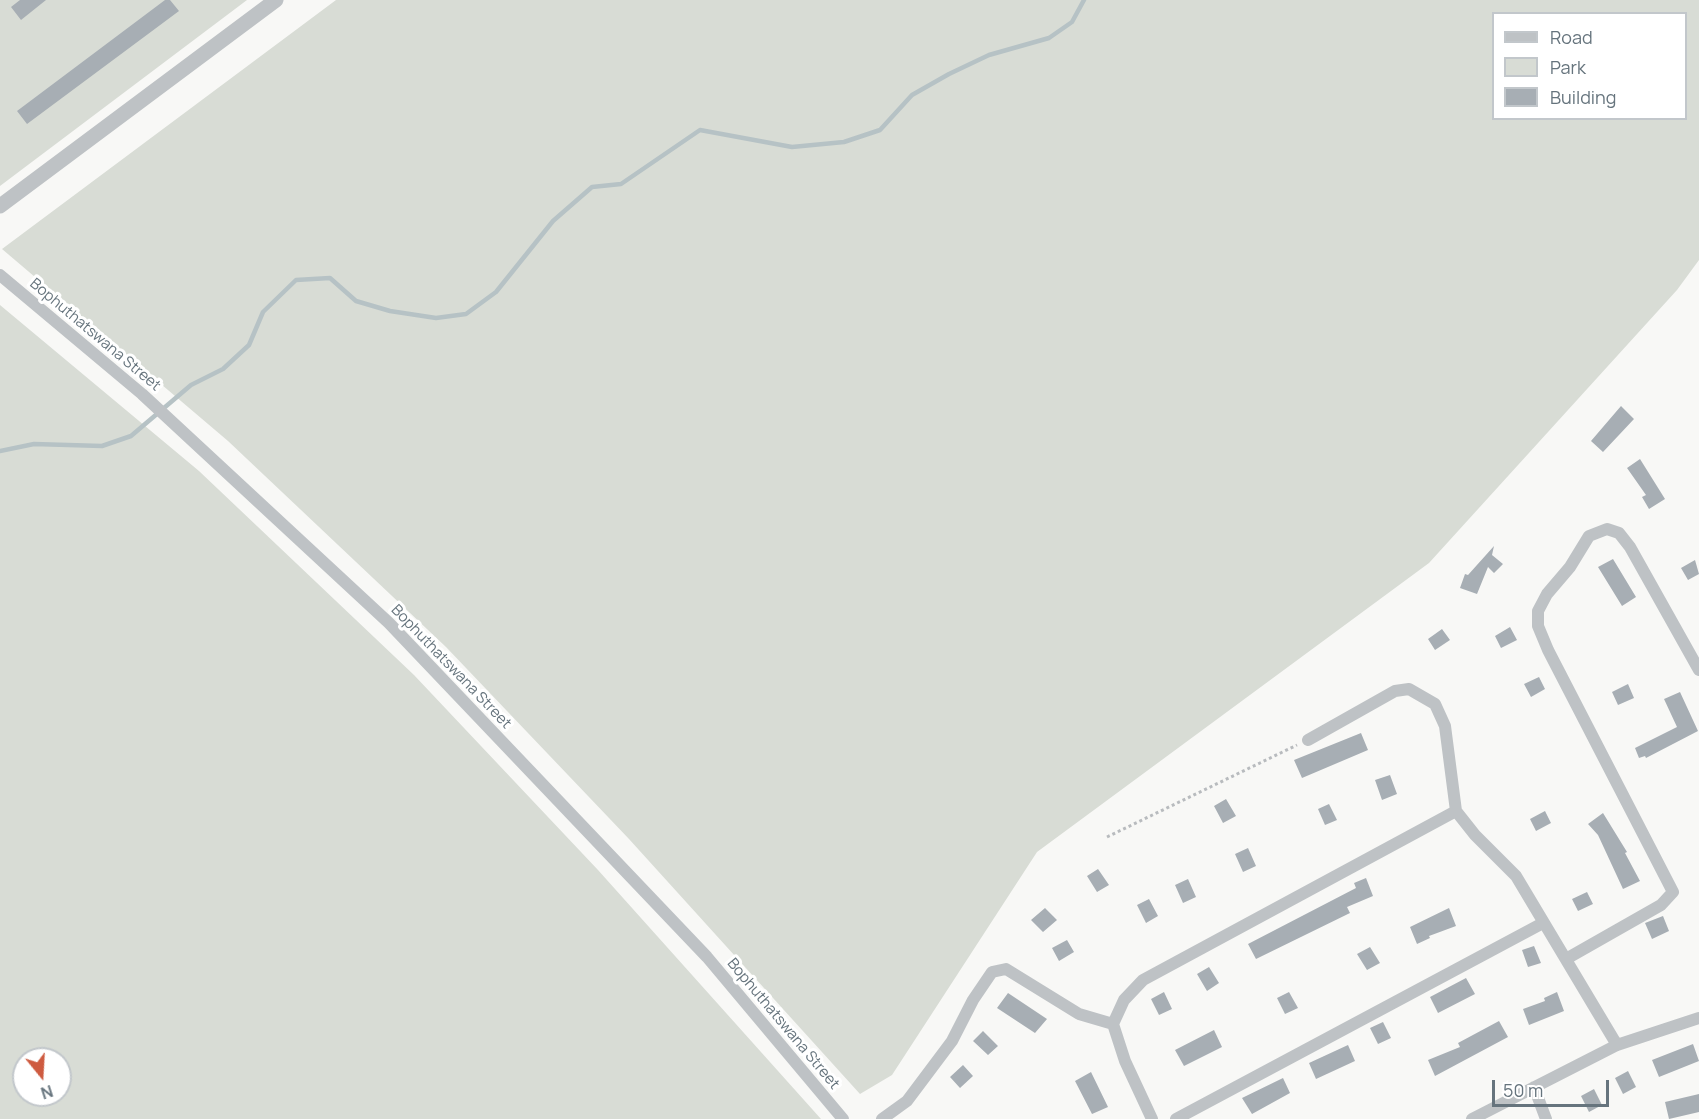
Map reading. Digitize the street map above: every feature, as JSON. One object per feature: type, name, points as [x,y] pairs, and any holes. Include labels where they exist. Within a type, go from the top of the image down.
[{"type":"street","points":[[0,206],[276,0]]},
{"type":"street","name":"Bophuthatswana Street","points":[[0,275],[142,394],[389,623],[707,957],[843,1119]]},
{"type":"street","points":[[1566,959],[1661,905],[1673,892],[1548,650],[1538,626],[1538,611],[1547,594],[1570,567],[1589,536],[1607,529],[1619,532],[1630,547],[1699,670]]},
{"type":"street","points":[[1308,740],[1395,691],[1409,689],[1435,704],[1445,726],[1456,811],[1474,835],[1516,876],[1617,1045]]},
{"type":"street","points":[[1152,1119],[1125,1061],[1113,1024],[1125,1000],[1143,980],[1456,811]]},
{"type":"street","points":[[1176,1119],[1543,923]]},
{"type":"street","points":[[882,1119],[907,1101],[952,1041],[973,1000],[992,972],[1005,969],[1079,1014],[1113,1024]]},
{"type":"street","points":[[1472,1119],[1617,1045],[1699,1018]]},
{"type":"street","points":[[1534,1087],[1545,1119]]},
{"type":"path","points":[[1107,837],[1308,740]]},
{"type":"green space","points":[[0,0],[247,0],[0,186]]},
{"type":"green space","points":[[336,0],[1699,0],[1699,260],[1677,290],[1429,563],[1037,852],[892,1075],[860,1094],[629,839],[446,647],[228,441],[2,249]]},
{"type":"green space","points":[[0,305],[199,471],[414,675],[598,870],[821,1119],[0,1119]]},
{"type":"building","points":[[20,0],[46,0],[21,20],[11,7]]},
{"type":"building","points":[[165,0],[170,0],[179,11],[27,124],[17,111]]},
{"type":"building","points":[[1621,406],[1634,419],[1603,452],[1591,441]]},
{"type":"building","points":[[1640,459],[1665,499],[1649,509],[1642,497],[1646,495],[1627,468]]},
{"type":"building","points":[[1494,546],[1492,555],[1503,564],[1494,573],[1488,567],[1477,594],[1460,588],[1465,574],[1468,575]]},
{"type":"building","points":[[1613,559],[1636,597],[1622,606],[1598,567]]},
{"type":"building","points":[[1695,560],[1699,574],[1688,580],[1681,568]]},
{"type":"building","points":[[1510,627],[1517,640],[1501,648],[1495,636]]},
{"type":"building","points":[[1442,629],[1450,640],[1435,650],[1428,639]]},
{"type":"building","points":[[1539,677],[1545,689],[1531,697],[1524,684]]},
{"type":"building","points":[[1628,684],[1634,698],[1618,705],[1612,692]]},
{"type":"building","points":[[1680,692],[1698,731],[1646,758],[1645,756],[1639,758],[1635,748],[1677,727],[1664,699]]},
{"type":"building","points":[[1361,733],[1368,750],[1302,778],[1294,760]]},
{"type":"building","points":[[1390,775],[1397,794],[1382,800],[1375,780]]},
{"type":"building","points":[[1226,799],[1236,816],[1223,823],[1214,806]]},
{"type":"building","points":[[1329,804],[1337,820],[1325,825],[1318,809]]},
{"type":"building","points":[[1545,811],[1551,823],[1536,831],[1530,819]]},
{"type":"building","points":[[1603,813],[1627,852],[1625,853],[1640,881],[1623,889],[1598,835],[1588,824]]},
{"type":"building","points":[[1248,848],[1256,866],[1243,872],[1235,854]]},
{"type":"building","points":[[1098,869],[1109,885],[1097,892],[1087,876]]},
{"type":"building","points":[[1366,878],[1373,896],[1347,907],[1350,913],[1256,959],[1248,944],[1356,888],[1354,883]]},
{"type":"building","points":[[1188,879],[1196,897],[1183,903],[1175,885]]},
{"type":"building","points":[[1587,892],[1593,904],[1578,911],[1572,899]]},
{"type":"building","points":[[1149,899],[1158,916],[1146,923],[1137,905]]},
{"type":"building","points":[[1045,908],[1057,920],[1043,932],[1031,920]]},
{"type":"building","points":[[1449,908],[1456,926],[1429,936],[1430,938],[1417,944],[1410,927]]},
{"type":"building","points":[[1663,916],[1669,931],[1652,939],[1645,923]]},
{"type":"building","points":[[1067,940],[1074,952],[1059,961],[1052,948]]},
{"type":"building","points":[[1534,946],[1541,963],[1528,967],[1522,950]]},
{"type":"building","points":[[1370,947],[1380,963],[1367,970],[1357,954]]},
{"type":"building","points":[[1209,967],[1219,983],[1207,991],[1197,974]]},
{"type":"building","points":[[1466,978],[1475,994],[1438,1013],[1430,997]]},
{"type":"building","points":[[1164,992],[1172,1009],[1159,1015],[1151,999]]},
{"type":"building","points":[[1289,992],[1298,1008],[1285,1014],[1277,998]]},
{"type":"building","points":[[1557,992],[1564,1011],[1529,1025],[1523,1009],[1545,1001],[1544,998]]},
{"type":"building","points":[[1008,993],[1047,1019],[1035,1033],[997,1008]]},
{"type":"building","points":[[1499,1021],[1508,1037],[1435,1076],[1428,1060],[1460,1047],[1458,1043]]},
{"type":"building","points":[[1383,1022],[1391,1038],[1378,1044],[1370,1028]]},
{"type":"building","points":[[1214,1030],[1222,1047],[1184,1066],[1175,1050]]},
{"type":"building","points":[[983,1031],[998,1046],[988,1055],[973,1041]]},
{"type":"building","points":[[1693,1044],[1699,1061],[1659,1077],[1652,1060]]},
{"type":"building","points":[[1348,1045],[1355,1061],[1316,1079],[1309,1063]]},
{"type":"building","points":[[963,1065],[973,1076],[960,1088],[950,1077]]},
{"type":"building","points":[[1628,1071],[1636,1087],[1623,1094],[1615,1078]]},
{"type":"building","points":[[1091,1072],[1108,1107],[1092,1114],[1075,1081]]},
{"type":"building","points":[[1283,1078],[1290,1093],[1252,1114],[1242,1098]]},
{"type":"building","points":[[1594,1089],[1602,1105],[1589,1112],[1581,1096]]},
{"type":"building","points":[[1699,1094],[1699,1112],[1669,1119],[1665,1102]]},
{"type":"waterway","points":[[0,451],[34,444],[102,446],[131,436],[191,385],[223,369],[249,345],[263,312],[296,280],[330,278],[356,301],[390,311],[436,318],[466,314],[496,292],[553,221],[592,187],[621,184],[700,130],[792,147],[844,142],[880,130],[912,95],[949,74],[989,55],[1049,38],[1072,22],[1084,0]]}]
